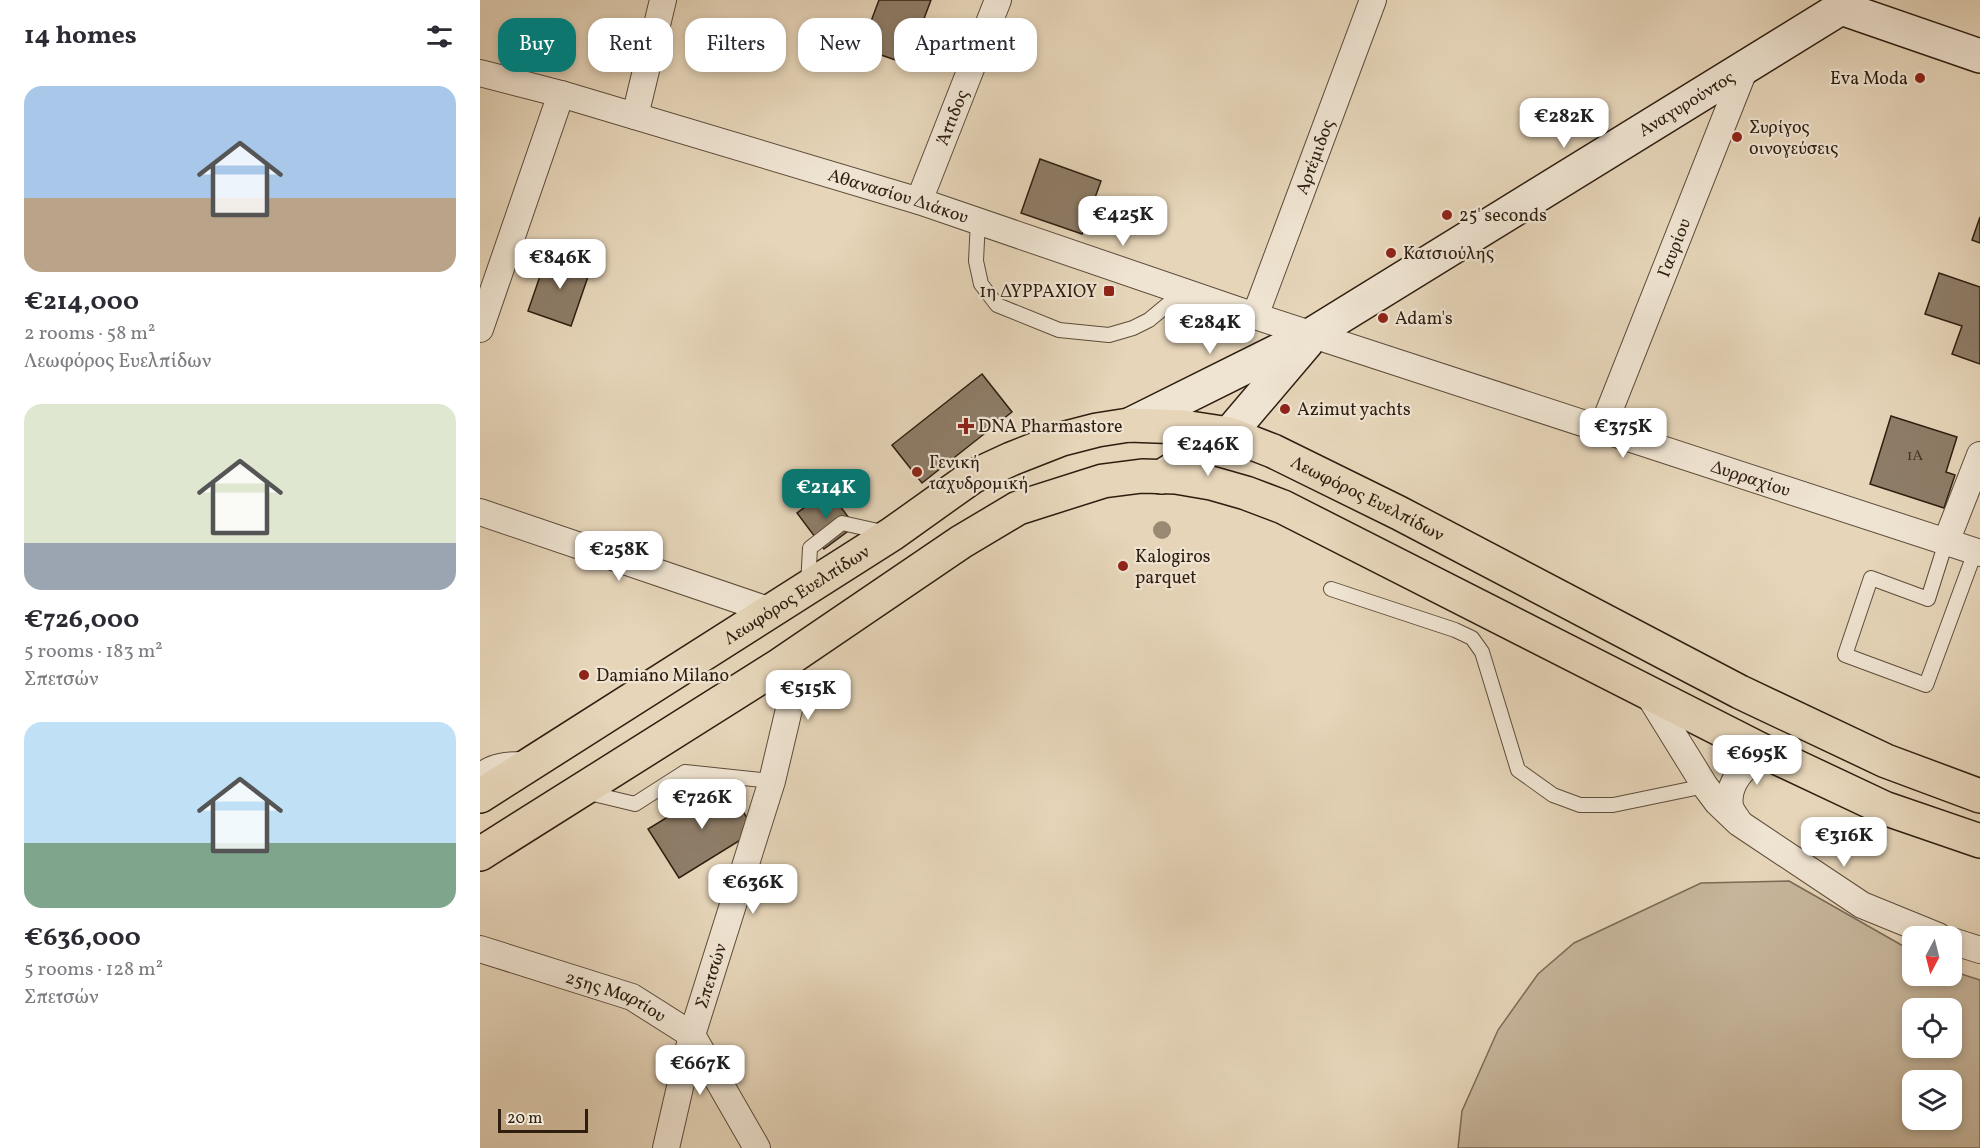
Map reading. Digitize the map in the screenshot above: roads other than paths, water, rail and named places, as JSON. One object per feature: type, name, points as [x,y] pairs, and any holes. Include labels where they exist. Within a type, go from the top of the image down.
[{"type":"main road","name":"Αναγυρούντος","points":[[1129,425],[1314,333],[1745,68],[1843,4],[1980,56]]},
{"type":"main road","name":"Αναγυρούντος","points":[[1161,477],[1229,434],[1314,333]]},
{"type":"main road","name":"Λεωφόρος Ευελπίδων","points":[[480,796],[892,534],[972,477],[1062,439],[1129,425],[1183,427],[1229,434],[1290,459],[1399,513],[1740,692],[1886,761],[1980,796]]},
{"type":"main road","points":[[480,854],[780,665],[961,542],[1018,508],[1103,481],[1142,476],[1176,477],[1211,483],[1283,507],[1763,751],[1884,808],[1980,841]]},
{"type":"street","points":[[635,116],[663,0]]},
{"type":"street","name":"Άττιδος","points":[[920,201],[998,0]]},
{"type":"street","name":"Αρτέμιδος","points":[[1255,316],[1373,0]]},
{"type":"street","name":"Γαυρίου","points":[[1602,429],[1745,68]]},
{"type":"street","name":"Αθανασίου Διάκου","points":[[480,73],[561,93],[920,201],[1255,316],[1314,333]]},
{"type":"street","points":[[480,329],[491,262],[561,93]]},
{"type":"street","name":"Δυρραχίου","points":[[1314,333],[1978,553]]},
{"type":"street","points":[[1946,542],[1980,455]]},
{"type":"street","points":[[480,512],[771,611]]},
{"type":"street","name":"Σπετσών","points":[[666,1148],[692,1035],[772,781],[790,705],[789,686],[780,665]]},
{"type":"street","points":[[1648,694],[1705,786],[1717,802],[1739,823],[1862,905],[1913,926]]},
{"type":"street","points":[[1739,823],[1730,807],[1731,790],[1740,771],[1763,751]]},
{"type":"street","points":[[1962,944],[1980,950]]},
{"type":"street","name":"25ης Μαρτίου","points":[[480,949],[632,997],[692,1035],[757,1148]]},
{"type":"lane","points":[[978,220],[976,261],[981,284],[997,304],[1059,330],[1109,335],[1133,328],[1149,320],[1184,291]]},
{"type":"lane","points":[[1946,542],[1928,598],[1871,578],[1845,656],[1926,685],[1978,553]]},
{"type":"lane","points":[[1331,589],[1455,630],[1472,638],[1482,652],[1518,770],[1553,795],[1580,805],[1613,805],[1705,786]]},
{"type":"lane","points":[[480,770],[501,760],[540,758]]},
{"type":"lane","points":[[580,791],[635,804],[685,772],[772,781]]},
{"type":"place","name":"Eva Moda","points":[[1920,78]]},
{"type":"place","name":"Συρίγος οινογεύσεις","points":[[1737,137]]},
{"type":"place","name":"25' seconds","points":[[1447,215]]},
{"type":"place","name":"Κατσιούλης","points":[[1391,253]]},
{"type":"place","name":"1η ΔΥΡΡΑΧΙΟΥ","points":[[1109,291]]},
{"type":"place","name":"Adam's","points":[[1383,318]]},
{"type":"place","name":"Azimut yachts","points":[[1285,409]]},
{"type":"place","name":"DNA Pharmastore","points":[[966,426]]},
{"type":"place","name":"Γενική ταχυδρομική","points":[[917,472]]},
{"type":"place","name":"Kalogiros parquet","points":[[1123,566]]},
{"type":"place","name":"Damiano Milano","points":[[584,675]]}]
